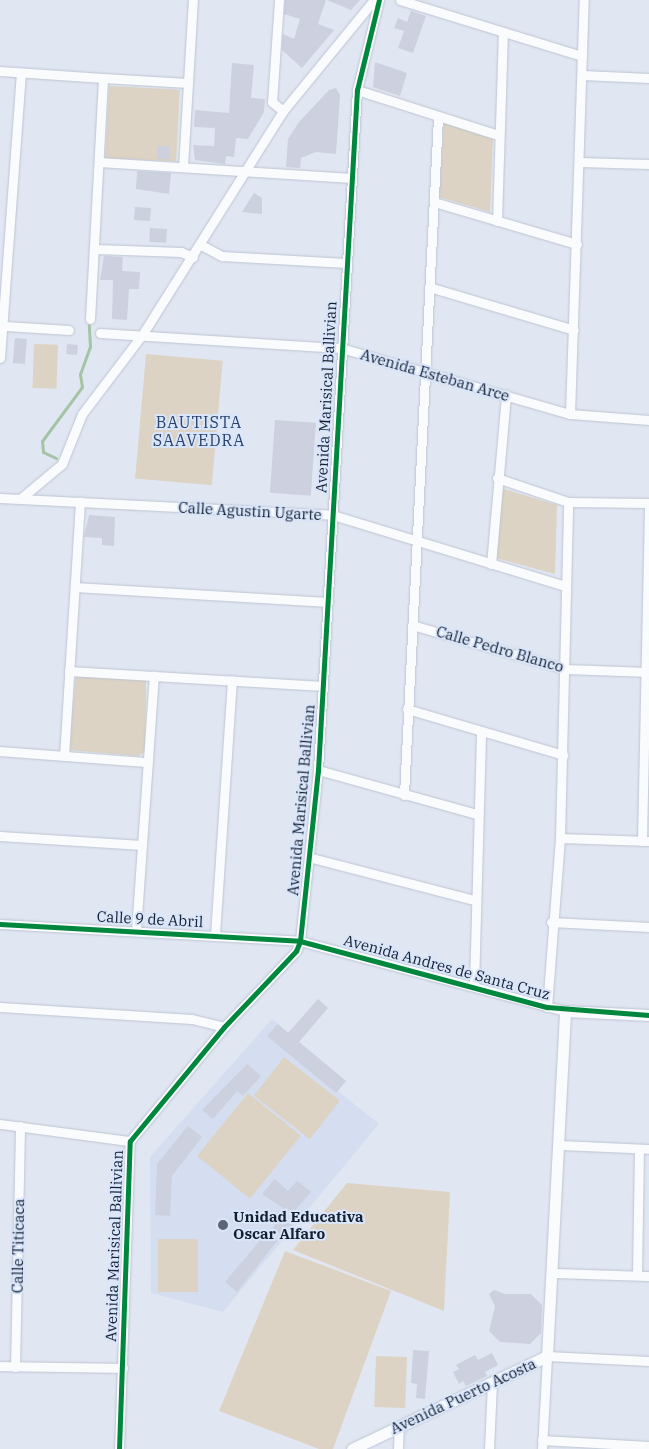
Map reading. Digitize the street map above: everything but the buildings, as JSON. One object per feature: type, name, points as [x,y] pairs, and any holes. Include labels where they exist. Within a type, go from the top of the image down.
[{"type":"street","points":[[182,167],[193,0]]},
{"type":"street","points":[[279,0],[272,102],[283,111]]},
{"type":"street","points":[[20,499],[62,464],[82,414],[142,335],[201,246],[283,111],[374,0]]},
{"type":"street","name":"Avenida Marisical Ballivian","points":[[119,1449],[130,1140],[224,1027],[296,951],[300,941],[312,858],[318,770],[357,90],[379,0]]},
{"type":"street","points":[[400,0],[582,56]]},
{"type":"street","points":[[570,414],[584,0]]},
{"type":"street","points":[[497,221],[498,135],[503,32]]},
{"type":"street","points":[[0,71],[188,83]]},
{"type":"street","points":[[0,358],[20,73]]},
{"type":"street","points":[[582,75],[649,78]]},
{"type":"street","points":[[90,319],[103,78]]},
{"type":"street","points":[[357,90],[498,135]]},
{"type":"street","points":[[404,794],[415,540],[438,116]]},
{"type":"street","points":[[99,162],[351,178]]},
{"type":"street","points":[[580,162],[649,164]]},
{"type":"street","points":[[434,202],[577,244]]},
{"type":"street","points":[[201,246],[222,256],[346,262]]},
{"type":"street","points":[[95,249],[181,252],[193,257]]},
{"type":"street","points":[[428,287],[574,330]]},
{"type":"street","points":[[2,327],[69,330]]},
{"type":"street","name":"Avenida Esteban Arce","points":[[100,333],[341,348],[424,370],[570,414],[649,420]]},
{"type":"street","points":[[491,564],[497,478],[506,395]]},
{"type":"street","points":[[497,478],[568,502],[649,504],[646,841],[560,838]]},
{"type":"street","name":"Calle Agustin Ugarte","points":[[0,498],[333,515],[566,586]]},
{"type":"street","points":[[64,756],[80,502]]},
{"type":"street","points":[[547,1007],[551,922],[560,838],[568,502]]},
{"type":"street","points":[[75,586],[328,602]]},
{"type":"street","name":"Calle Pedro Blanco","points":[[412,624],[565,669],[647,672]]},
{"type":"street","points":[[69,671],[323,686]]},
{"type":"street","points":[[136,931],[154,676]]},
{"type":"street","points":[[215,935],[232,681]]},
{"type":"street","points":[[407,709],[562,755]]},
{"type":"street","points":[[474,986],[474,900],[481,731]]},
{"type":"street","points":[[0,751],[148,762]]},
{"type":"street","points":[[318,770],[477,814]]},
{"type":"street","points":[[0,836],[142,846]]},
{"type":"street","points":[[312,858],[474,900]]},
{"type":"street","points":[[551,922],[649,927]]},
{"type":"street","name":"Calle 9 de Abril","points":[[0,924],[300,941]]},
{"type":"street","name":"Avenida Andres de Santa Cruz","points":[[300,941],[547,1007],[649,1016]]},
{"type":"street","points":[[0,1007],[192,1019],[224,1027]]},
{"type":"street","points":[[565,1010],[553,1273],[546,1356],[542,1445],[649,1446]]},
{"type":"street","points":[[0,1124],[130,1140]]},
{"type":"street","name":"Calle Titicaca","points":[[15,1367],[20,1126]]},
{"type":"street","points":[[559,1145],[649,1149]]},
{"type":"street","points":[[637,1275],[639,1149]]},
{"type":"street","points":[[553,1273],[649,1276]]},
{"type":"street","points":[[546,1356],[649,1361]]},
{"type":"street","name":"Avenida Puerto Acosta","points":[[352,1449],[546,1356]]},
{"type":"street","points":[[0,1366],[123,1368]]},
{"type":"street","points":[[490,1449],[492,1383]]},
{"type":"street","points":[[398,1449],[399,1426]]},
{"type":"shaded area","points":[[109,86],[180,90],[176,162],[105,158]]},
{"type":"shaded area","points":[[444,123],[493,139],[490,212],[439,197]]},
{"type":"shaded area","points":[[34,344],[58,345],[56,389],[32,388]]},
{"type":"shaded area","points":[[146,354],[223,361],[212,485],[135,479]]},
{"type":"shaded area","points":[[501,488],[557,505],[555,574],[496,558]]},
{"type":"shaded area","points":[[76,676],[146,680],[145,752],[138,756],[69,750]]},
{"type":"shaded area","name":"Unidad Educativa Oscar Alfaro","points":[[272,1019],[346,1081],[338,1091],[379,1124],[223,1312],[151,1293],[150,1157]]},
{"type":"shaded area","points":[[284,1057],[340,1101],[310,1139],[254,1096]]},
{"type":"shaded area","points":[[248,1093],[301,1136],[250,1199],[197,1156]]},
{"type":"shaded area","points":[[347,1183],[450,1192],[444,1311],[293,1250]]},
{"type":"shaded area","points":[[158,1239],[198,1239],[198,1292],[158,1292]]},
{"type":"shaded area","points":[[285,1251],[391,1291],[333,1449],[319,1449],[219,1411]]},
{"type":"shaded area","points":[[376,1356],[407,1357],[405,1408],[374,1407]]},
{"type":"waterway","points":[[56,458],[43,452],[42,441],[82,387],[80,374],[90,347],[89,325]]},
{"type":"cycle path","points":[[119,1449],[130,1141],[224,1027],[296,951],[300,941],[318,770],[357,90],[379,0]]},
{"type":"cycle path","points":[[0,924],[300,941],[547,1007],[649,1015]]},
{"type":"place","name":"Unidad Educativa Oscar Alfaro","points":[[223,1225]]},
{"type":"district","name":"BAUTISTA SAAVEDRA","points":[[199,431]]}]
